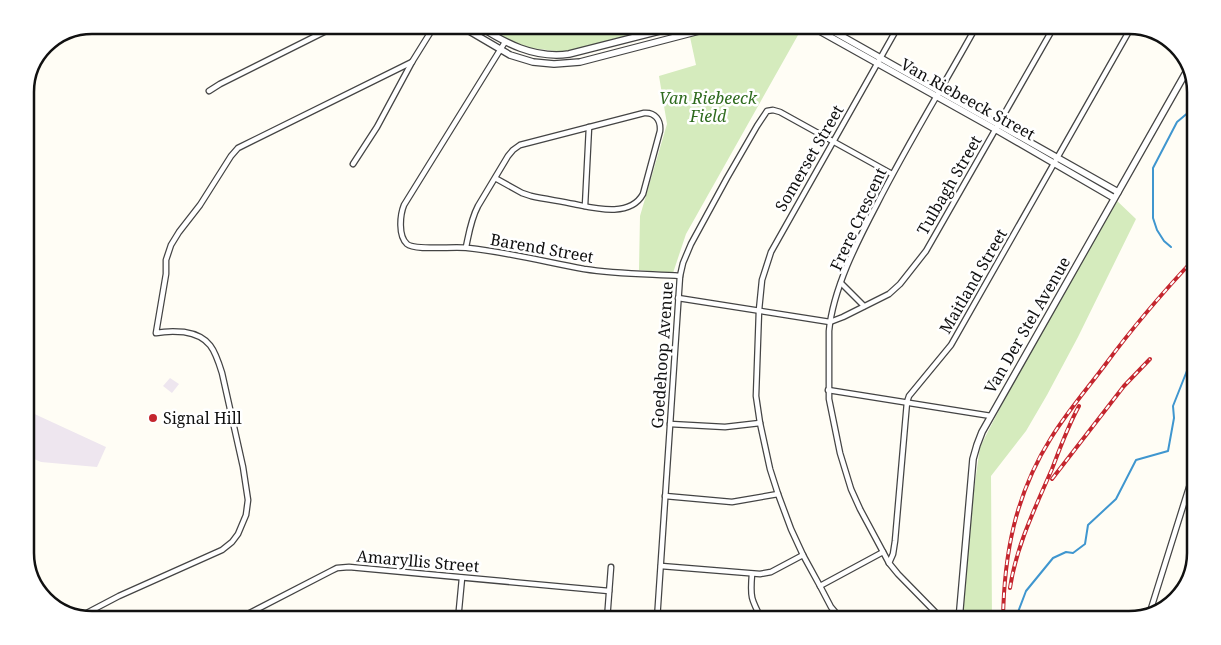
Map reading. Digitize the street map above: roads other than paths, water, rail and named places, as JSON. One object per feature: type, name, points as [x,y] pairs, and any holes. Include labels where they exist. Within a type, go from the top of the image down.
[{"type":"street","points":[[209,91],[320,34]]},
{"type":"street","points":[[353,164],[377,127],[429,34]]},
{"type":"street","points":[[474,34],[517,58],[534,62],[562,64],[580,62],[687,34]]},
{"type":"street","points":[[492,34],[521,49],[546,54],[566,54],[647,34]]},
{"type":"street","name":"Van Riebeeck Street","points":[[832,34],[1082,176],[1114,198]]},
{"type":"street","name":"Somerset Street","points":[[834,611],[791,529],[770,469],[756,396],[762,280],[771,252],[894,34]]},
{"type":"street","name":"Frere Crescent","points":[[935,611],[889,563],[860,509],[846,472],[833,424],[828,390],[830,322],[841,283],[857,242],[892,174],[971,34]]},
{"type":"street","name":"Tulbagh Street","points":[[830,322],[889,294],[919,261],[1050,34]]},
{"type":"street","name":"Maitland Street","points":[[889,563],[896,541],[907,402],[911,392],[951,345],[1127,34]]},
{"type":"street","points":[[500,50],[505,42]]},
{"type":"street","name":"Barend Street","points":[[500,50],[404,204],[401,212],[401,232],[407,244],[416,248],[466,248],[586,269],[680,276]]},
{"type":"street","points":[[90,611],[119,596],[222,550],[236,538],[246,514],[248,500],[243,467],[218,359],[207,341],[197,335],[170,331],[156,333],[166,274],[166,260],[171,245],[200,206],[230,156],[238,148],[412,62]]},
{"type":"street","name":"Van Der Stel Avenue","points":[[960,611],[973,459],[979,439],[1185,75]]},
{"type":"street","name":"Goedehoop Avenue","points":[[658,611],[678,298],[683,263],[691,244],[727,178],[766,112],[773,110],[780,112],[833,142]]},
{"type":"street","points":[[466,248],[473,215],[478,206],[495,178],[510,154],[520,145],[648,112],[659,119],[660,131],[643,194],[636,202],[628,206],[603,210],[526,194],[495,178]]},
{"type":"street","points":[[585,206],[589,128]]},
{"type":"street","points":[[833,142],[892,174]]},
{"type":"street","name":"Van Riebeeck Street","points":[[1082,176],[1118,192]]},
{"type":"street","points":[[841,283],[864,306]]},
{"type":"street","points":[[678,298],[830,322]]},
{"type":"street","points":[[828,390],[991,416]]},
{"type":"street","points":[[670,424],[728,427],[760,423]]},
{"type":"street","points":[[665,496],[732,502],[778,494]]},
{"type":"street","points":[[1151,607],[1187,494]]},
{"type":"street","points":[[820,586],[883,552]]},
{"type":"street","points":[[660,566],[760,574],[771,572],[803,554]]},
{"type":"street","name":"Amaryllis Street","points":[[253,611],[337,568],[349,567],[609,591]]},
{"type":"street","points":[[608,611],[611,567]]},
{"type":"street","points":[[752,574],[751,600],[757,611]]},
{"type":"street","points":[[459,611],[462,578]]},
{"type":"waterway","points":[[1171,247],[1164,241],[1157,230],[1153,218],[1153,168],[1177,122],[1187,114]]},
{"type":"waterway","points":[[1018,611],[1026,591],[1053,558],[1066,552],[1073,553],[1085,544],[1088,525],[1116,499],[1136,460],[1168,451],[1174,418],[1173,406],[1187,371]]},
{"type":"railway","points":[[1003,611],[1006,572],[1014,526],[1028,481],[1039,459],[1064,419],[1116,351],[1187,267]]},
{"type":"railway","points":[[1052,479],[1124,386],[1150,359]]},
{"type":"railway","points":[[1010,588],[1027,528],[1079,406]]},
{"type":"place","name":"Signal Hill","points":[[153,418]]},
{"type":"park label","name":"Van Riebeeck Field","points":[[708,107]]}]
